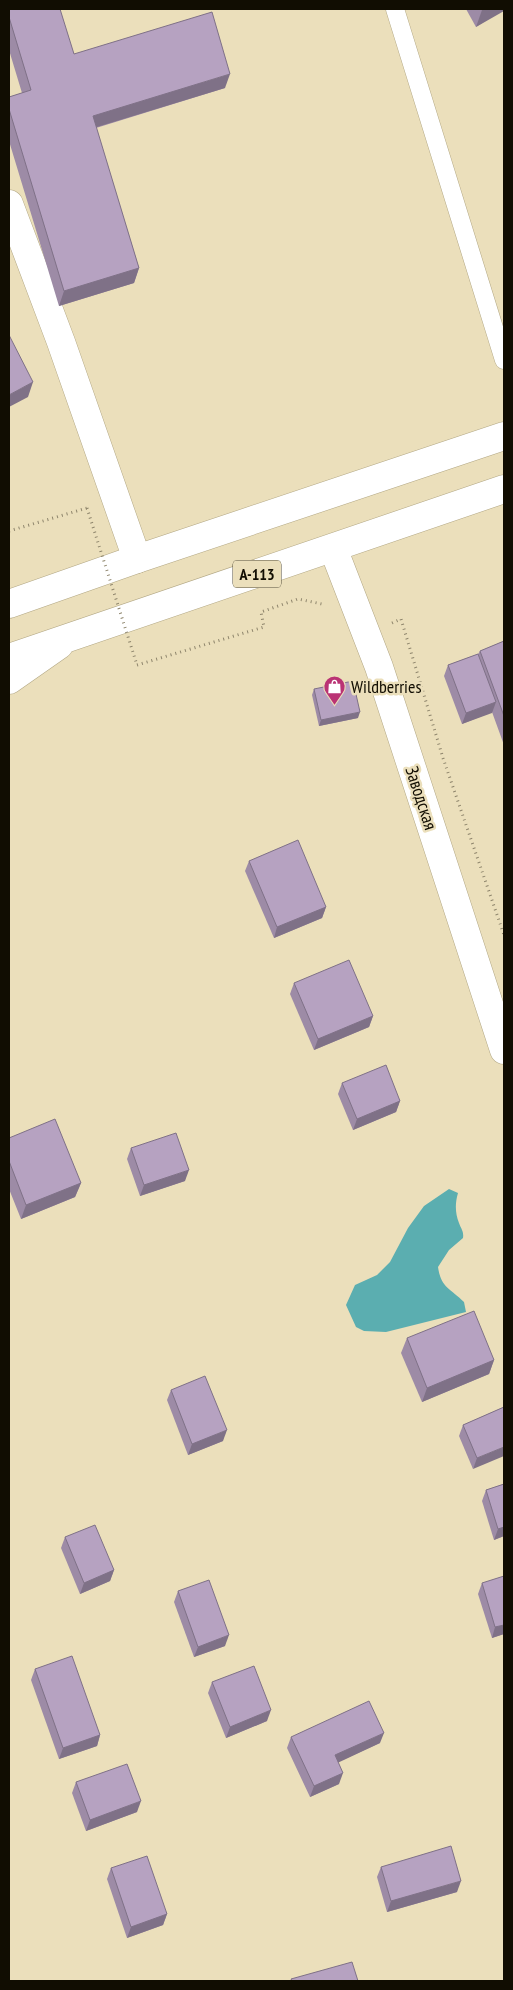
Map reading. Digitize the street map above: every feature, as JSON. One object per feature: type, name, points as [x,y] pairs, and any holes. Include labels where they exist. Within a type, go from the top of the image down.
[{"type":"main road","points":[[9,204],[61,342],[137,558]]},
{"type":"main road","points":[[9,604],[137,558],[504,436]]},
{"type":"main road","name":"А-113","points":[[9,658],[504,489]]},
{"type":"main road","name":"Заводская","points":[[334,548],[379,668],[504,1050]]},
{"type":"main road","points":[[9,680],[67,639]]},
{"type":"lane","points":[[395,9],[504,360]]},
{"type":"path","points":[[9,531],[87,508],[137,665],[264,627],[261,612],[298,599],[320,602],[328,606]]},
{"type":"path","points":[[366,633],[401,619],[443,758],[504,935]]},
{"type":"water","points":[[449,1189],[458,1193],[456,1212],[463,1232],[463,1238],[449,1250],[438,1267],[444,1284],[464,1302],[466,1312],[386,1332],[364,1331],[356,1327],[346,1305],[355,1285],[377,1275],[390,1262],[408,1228],[424,1206]]},
{"type":"building","points":[[9,9],[60,9],[74,54],[212,12],[230,74],[93,116],[139,268],[64,291],[9,109],[9,97],[31,90],[9,17]]},
{"type":"building","points":[[9,335],[33,382],[9,395]]},
{"type":"building","points":[[504,641],[504,716],[480,651]]},
{"type":"building","points":[[478,654],[496,702],[466,713],[448,665]]},
{"type":"building","name":"Wildberries","points":[[353,681],[360,712],[321,720],[314,689]]},
{"type":"building","points":[[298,840],[326,907],[277,927],[249,861]]},
{"type":"building","points":[[349,960],[373,1016],[318,1039],[294,983]]},
{"type":"building","points":[[386,1065],[400,1101],[357,1119],[342,1083]]},
{"type":"building","points":[[55,1119],[81,1183],[26,1205],[9,1161],[9,1138]]},
{"type":"building","points":[[176,1133],[189,1170],[144,1185],[131,1148]]},
{"type":"building","points":[[474,1311],[494,1360],[427,1388],[407,1338]]},
{"type":"building","points":[[205,1376],[227,1430],[192,1444],[171,1390]]},
{"type":"building","points":[[504,1407],[504,1447],[477,1458],[463,1425]]},
{"type":"building","points":[[504,1484],[504,1527],[498,1529],[486,1490]]},
{"type":"building","points":[[95,1525],[114,1570],[84,1583],[65,1537]]},
{"type":"building","points":[[504,1576],[504,1625],[495,1627],[482,1583]]},
{"type":"building","points":[[209,1580],[229,1635],[198,1647],[178,1591]]},
{"type":"building","points":[[72,1656],[100,1735],[63,1748],[35,1669]]},
{"type":"building","points":[[254,1666],[271,1710],[230,1727],[212,1682]]},
{"type":"building","points":[[369,1701],[384,1733],[335,1755],[343,1773],[314,1786],[291,1737]]},
{"type":"building","points":[[127,1764],[141,1801],[90,1820],[76,1782]]},
{"type":"building","points":[[451,1846],[461,1881],[391,1901],[381,1867]]},
{"type":"building","points":[[147,1856],[167,1914],[131,1927],[111,1868]]},
{"type":"building","points":[[352,1962],[358,1981],[292,1981],[291,1979]]},
{"type":"place","name":"Wildberries","points":[[335,706]]}]
